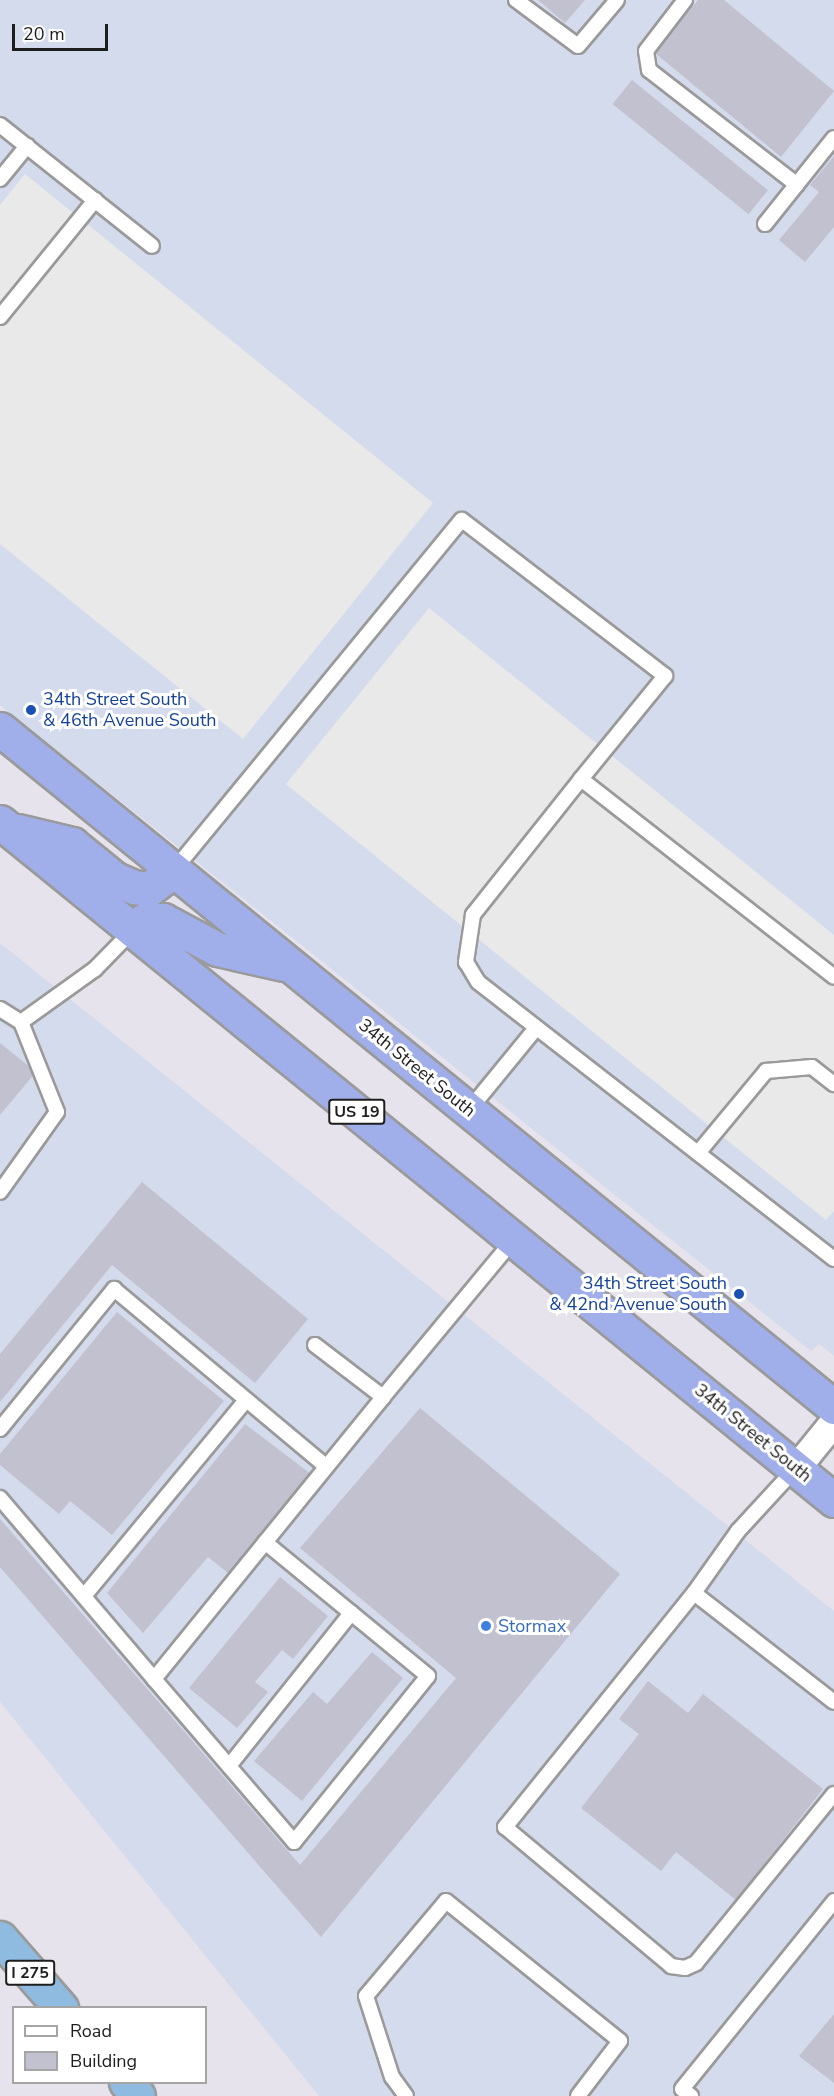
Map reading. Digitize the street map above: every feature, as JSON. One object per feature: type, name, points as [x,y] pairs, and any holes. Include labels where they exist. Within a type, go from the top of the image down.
[{"type":"highway","name":"34th Street South","points":[[0,729],[834,1407]]},
{"type":"highway","name":"34th Street South","points":[[4,825],[834,1500]]},
{"type":"highway","points":[[4,825],[72,844],[116,879],[134,887],[149,889],[174,870]]},
{"type":"highway","points":[[133,930],[145,920],[163,920],[217,949],[291,965]]},
{"type":"highway","name":"I 275","points":[[0,1938],[60,2006]]},
{"type":"highway","points":[[128,2084],[138,2096]]},
{"type":"street","points":[[796,1468],[834,1421]]},
{"type":"lane","points":[[516,0],[579,46],[617,0]]},
{"type":"lane","points":[[685,0],[646,51],[649,70],[797,185]]},
{"type":"lane","points":[[0,125],[152,246]]},
{"type":"lane","points":[[765,224],[834,138]]},
{"type":"lane","points":[[0,179],[27,146]]},
{"type":"lane","points":[[0,317],[95,201]]},
{"type":"lane","points":[[174,870],[462,520],[665,676],[473,915],[466,962],[478,982],[834,1259]]},
{"type":"lane","points":[[581,779],[834,977]]},
{"type":"lane","points":[[21,1022],[95,969],[133,930]]},
{"type":"lane","points":[[0,1009],[21,1022],[57,1112],[0,1192]]},
{"type":"lane","points":[[468,1110],[536,1028]]},
{"type":"lane","points":[[698,1153],[766,1071],[813,1067],[834,1084]]},
{"type":"lane","points":[[154,1679],[382,1397],[514,1239]]},
{"type":"lane","points":[[0,1429],[114,1289],[326,1466]]},
{"type":"lane","points":[[315,1345],[382,1397]]},
{"type":"lane","points":[[84,1596],[246,1400]]},
{"type":"lane","points":[[796,1468],[738,1530],[694,1593],[505,1827],[671,1966],[685,1968],[696,1963],[834,1794]]},
{"type":"lane","points":[[0,1498],[294,1842],[428,1676],[265,1542]]},
{"type":"lane","points":[[694,1593],[834,1702]]},
{"type":"lane","points":[[229,1766],[351,1613]]},
{"type":"lane","points":[[406,2096],[392,2077],[366,1996],[446,1901],[620,2041],[578,2096]]},
{"type":"lane","points":[[691,2096],[682,2089],[834,1901]]},
{"type":"shaded area","points":[[0,0],[834,0],[834,1356],[819,1344],[811,1351],[0,705]]},
{"type":"shaded area","points":[[25,174],[433,503],[243,739],[0,544],[0,205]]},
{"type":"shaded area","points":[[429,608],[834,935],[834,1211],[826,1220],[286,784]]},
{"type":"shaded area","points":[[0,943],[834,1611],[834,2096],[319,2096],[0,1702]]},
{"type":"building","points":[[538,0],[585,0],[565,23]]},
{"type":"building","points":[[698,0],[724,0],[834,91],[781,157],[655,53]]},
{"type":"building","points":[[632,80],[768,190],[748,214],[612,104]]},
{"type":"building","points":[[834,156],[834,227],[805,262],[779,240],[819,192],[810,185]]},
{"type":"building","points":[[0,1043],[36,1072],[0,1115]]},
{"type":"building","points":[[142,1182],[308,1319],[255,1383],[112,1265],[0,1402],[0,1354]]},
{"type":"building","points":[[117,1312],[224,1401],[112,1535],[70,1501],[59,1514],[0,1465],[0,1454]]},
{"type":"building","name":"Stormax","points":[[420,1408],[620,1574],[321,1937],[0,1567],[0,1519],[300,1865],[456,1678],[300,1548]]},
{"type":"building","points":[[245,1424],[311,1474],[228,1573],[208,1557],[143,1633],[107,1593]]},
{"type":"building","points":[[280,1577],[328,1616],[293,1659],[282,1650],[255,1682],[268,1692],[237,1728],[189,1688]]},
{"type":"building","points":[[372,1652],[403,1678],[302,1801],[254,1761],[313,1692],[327,1704]]},
{"type":"building","points":[[648,1681],[688,1713],[703,1694],[823,1789],[736,1900],[676,1852],[661,1871],[581,1808],[639,1734],[619,1719]]},
{"type":"building","points":[[834,2014],[834,2083],[799,2056]]},
{"type":"place","name":"34th Street South & 46th Avenue South","points":[[31,710]]},
{"type":"place","name":"34th Street South & 42nd Avenue South","points":[[739,1294]]},
{"type":"place","name":"Stormax","points":[[486,1626]]}]
